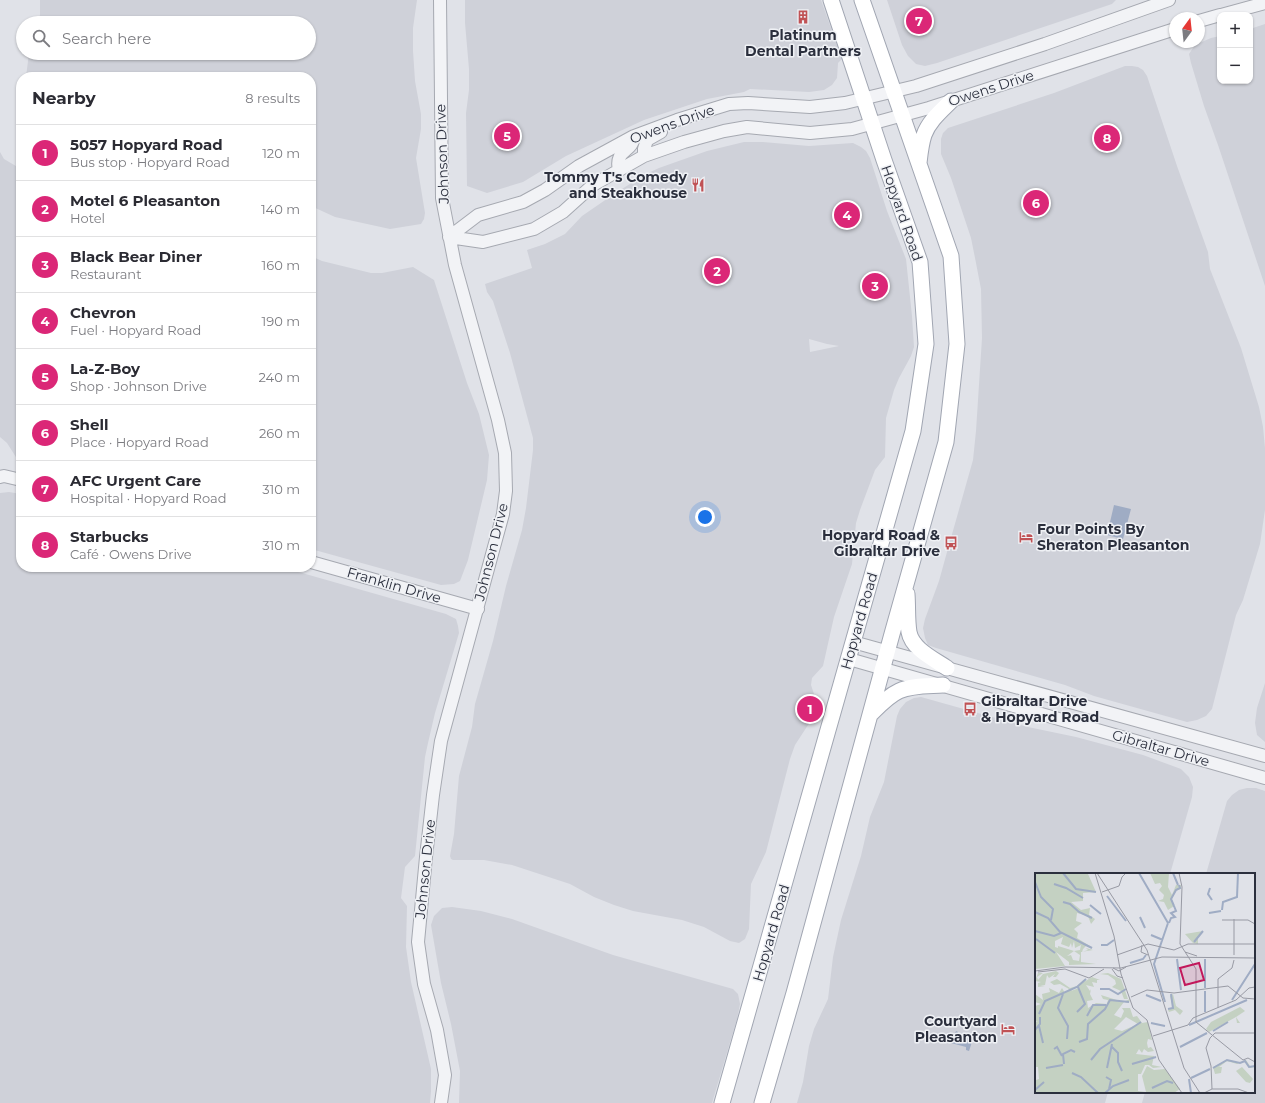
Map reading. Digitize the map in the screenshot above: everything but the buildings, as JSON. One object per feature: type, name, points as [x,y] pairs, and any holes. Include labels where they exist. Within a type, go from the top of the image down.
[{"type":"main road","name":"Hopyard Road","points":[[722,1103],[913,432],[926,344],[920,262],[831,0]]},
{"type":"main road","points":[[762,1103],[794,993],[887,651],[946,442],[957,344],[950,256],[862,0]]},
{"type":"main road","points":[[918,164],[923,136],[932,120],[951,101]]},
{"type":"main road","points":[[907,581],[909,632],[912,640],[917,647],[947,668]]},
{"type":"main road","points":[[870,715],[889,697],[899,691],[910,688],[943,685]]},
{"type":"street","name":"Johnson Drive","points":[[440,0],[442,198],[455,264],[498,420],[505,453],[506,491],[503,514],[441,741],[433,795],[418,942],[424,984],[437,1030],[445,1075],[441,1103]]},
{"type":"street","name":"Owens Drive","points":[[450,237],[478,216],[523,202],[546,190],[579,166],[634,136],[667,123],[728,104],[748,103],[810,107],[845,103],[894,92],[920,85],[1169,0]]},
{"type":"street","points":[[1231,12],[1265,3]]},
{"type":"street","points":[[1205,19],[1217,16]]},
{"type":"street","name":"Owens Drive","points":[[450,237],[483,242],[534,229],[563,212],[593,185],[644,156],[684,142],[724,131],[739,129],[754,128],[810,133],[852,129],[951,101],[1169,30]]},
{"type":"street","points":[[644,156],[644,149],[647,140],[665,129],[667,123]]},
{"type":"street","points":[[619,170],[618,158],[633,143],[634,136]]},
{"type":"street","points":[[0,477],[4,476],[16,479]]},
{"type":"street","name":"Franklin Drive","points":[[316,563],[478,609]]},
{"type":"street","name":"Gibraltar Drive","points":[[854,642],[1265,756]]},
{"type":"street","name":"Gibraltar Drive","points":[[849,659],[1265,778]]},
{"type":"shaded area","points":[[40,0],[417,0],[413,28],[413,51],[415,81],[421,114],[421,129],[416,158],[425,213],[424,219],[421,224],[390,229],[335,217],[316,208],[316,72],[27,72],[28,60],[316,60],[316,16],[40,15]]},
{"type":"shaded area","points":[[465,0],[821,0],[842,59],[838,63],[837,78],[832,85],[824,90],[809,92],[750,89],[744,92],[707,99],[644,120],[566,156],[523,182],[487,193],[467,186],[466,113],[469,90],[469,69],[465,23]]},
{"type":"shaded area","points":[[887,0],[1116,0],[1112,4],[925,66],[916,64],[908,56],[902,45]]},
{"type":"shaded area","points":[[1265,24],[1265,286],[1204,106],[1189,54],[1193,48],[1205,48],[1205,41],[1217,37],[1217,84],[1253,84],[1253,28]]},
{"type":"shaded area","points":[[1125,66],[1138,67],[1143,70],[1147,76],[1208,252],[1210,269],[1241,348],[1259,407],[1265,448],[1265,510],[1260,544],[1243,600],[1236,615],[1212,709],[1206,716],[1187,722],[1094,696],[1065,685],[936,648],[928,645],[923,628],[939,581],[973,460],[982,338],[981,289],[971,238],[951,178],[941,154],[941,139],[943,133],[948,128],[1054,93]]},
{"type":"shaded area","points":[[744,142],[763,142],[809,146],[853,143],[866,151],[870,158],[887,211],[906,259],[914,347],[894,390],[886,418],[885,457],[875,470],[860,510],[856,523],[852,564],[834,617],[823,666],[812,678],[811,685],[816,700],[815,707],[810,722],[795,745],[790,759],[766,852],[751,884],[749,929],[745,939],[739,943],[730,941],[704,927],[682,920],[633,911],[614,905],[594,897],[570,884],[512,865],[484,860],[453,860],[450,856],[454,834],[459,776],[472,727],[475,704],[522,530],[533,450],[533,438],[510,353],[493,301],[487,292],[485,284],[532,268],[527,250],[545,244],[565,234],[582,216],[644,175],[659,168],[707,151]],"holes":[[[809,339],[839,346],[810,352]]]},
{"type":"shaded area","points":[[0,152],[4,159],[16,166],[16,457],[7,443],[0,437]]},
{"type":"shaded area","points":[[316,258],[371,273],[382,273],[413,267],[434,280],[467,383],[479,414],[489,455],[487,480],[468,560],[460,581],[454,584],[441,585],[316,550]]},
{"type":"shaded area","points":[[0,493],[16,493],[16,572],[299,572],[446,614],[456,619],[459,633],[435,713],[428,743],[425,757],[415,856],[405,867],[401,898],[407,906],[406,947],[411,982],[431,1069],[430,1103],[0,1103]]},
{"type":"shaded area","points":[[1265,683],[1265,742],[1257,735],[1255,723],[1257,708]]},
{"type":"shaded area","points":[[921,697],[1028,727],[1076,737],[1143,755],[1181,769],[1189,777],[1193,787],[1192,797],[1170,873],[1035,873],[1035,1093],[1108,1093],[1105,1103],[797,1103],[814,1029],[828,999],[833,957],[841,920],[861,856],[870,817],[884,782],[897,716],[900,709],[906,702],[914,698]]},
{"type":"shaded area","points":[[1256,788],[1265,791],[1265,1103],[1142,1103],[1145,1093],[1255,1093],[1255,873],[1206,873],[1227,801],[1239,790]]},
{"type":"shaded area","points":[[452,907],[481,911],[512,919],[613,955],[733,989],[738,994],[740,1004],[712,1103],[459,1103],[460,1071],[441,983],[431,925],[434,916],[442,908]]},
{"type":"water","points":[[1114,505],[1131,509],[1123,539],[1107,535]]},
{"type":"water","points":[[956,1031],[958,1032],[958,1035],[973,1039],[969,1051],[966,1050],[966,1047],[951,1043]]},
{"type":"place","name":"Platinum Dental Partners","points":[[803,17]]},
{"type":"place","name":"AFC Urgent Care","points":[[919,21]]},
{"type":"place","name":"La-Z-Boy","points":[[507,136]]},
{"type":"place","name":"Starbucks","points":[[1107,138]]},
{"type":"place","name":"Tommy T's Comedy and Steakhouse","points":[[698,185]]},
{"type":"place","name":"Shell","points":[[1036,203]]},
{"type":"place","name":"Chevron","points":[[847,215]]},
{"type":"place","name":"Motel 6 Pleasanton","points":[[717,271]]},
{"type":"place","name":"Black Bear Diner","points":[[875,286]]},
{"type":"place","name":"Four Points By Sheraton Pleasanton","points":[[1026,537]]},
{"type":"place","name":"Hopyard Road & Gibraltar Drive","points":[[951,543]]},
{"type":"place","name":"5057 Hopyard Road","points":[[810,709]]},
{"type":"place","name":"Gibraltar Drive & Hopyard Road","points":[[970,709]]},
{"type":"place","name":"Courtyard Pleasanton","points":[[1008,1029]]}]
